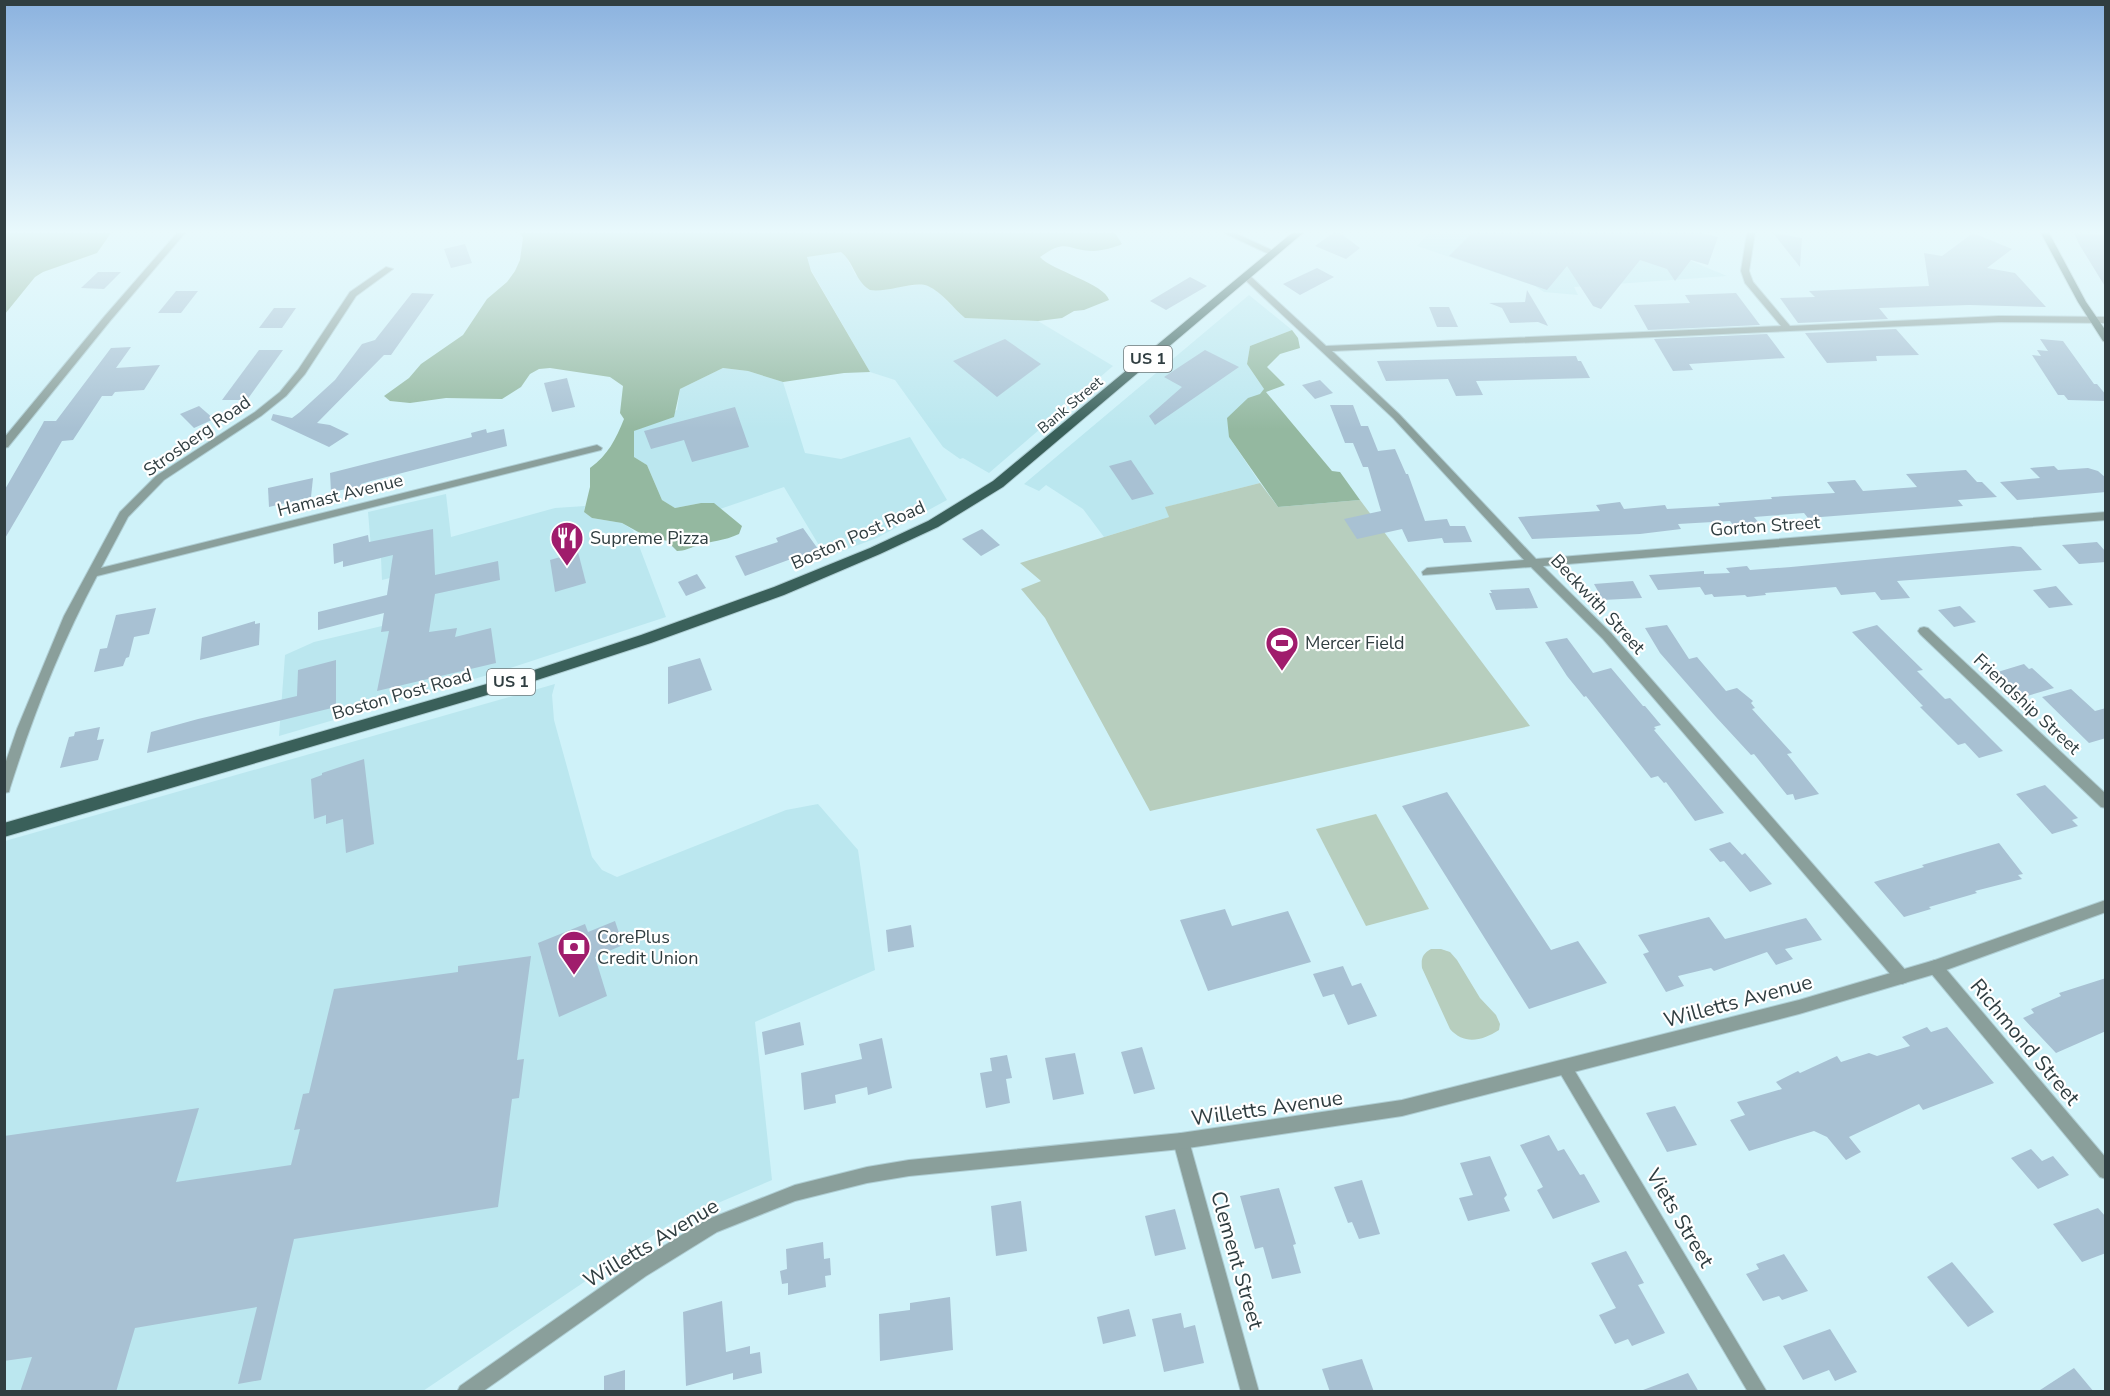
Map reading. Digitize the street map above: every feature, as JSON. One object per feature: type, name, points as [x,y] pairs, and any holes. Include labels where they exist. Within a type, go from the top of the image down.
[{"type":"main road","name":"Bank Street","points":[[998,484],[1220,298]]},
{"type":"main road","points":[[2081,298],[2106,339]]},
{"type":"main road","name":"Boston Post Road","points":[[4,830],[526,678],[646,639],[778,591],[875,551],[933,524],[998,484]]},
{"type":"street","points":[[4,445],[125,298]]},
{"type":"street","name":"Strosberg Road","points":[[4,788],[23,729],[70,616],[124,515],[160,478],[258,414],[283,394],[302,372],[350,298]]},
{"type":"street","name":"Beckwith Street","points":[[1269,298],[1396,416],[1514,544],[1607,636],[1902,977]]},
{"type":"street","points":[[1762,298],[1787,328]]},
{"type":"street","points":[[1323,349],[2026,318],[2106,320]]},
{"type":"street","name":"Hamast Avenue","points":[[91,574],[597,448]]},
{"type":"street","name":"Gorton Street","points":[[1427,572],[1705,547],[2106,516]]},
{"type":"street","name":"Friendship Street","points":[[1924,630],[2106,803]]},
{"type":"street","name":"Willetts Avenue","points":[[466,1392],[575,1314],[694,1237],[712,1226],[786,1196],[867,1174],[909,1168],[1180,1141],[1402,1108],[1799,1007],[1935,968],[2106,906]]},
{"type":"street","name":"Richmond Street","points":[[1935,968],[2106,1170]]},
{"type":"street","name":"Viets Street","points":[[1564,1068],[1758,1392]]},
{"type":"street","name":"Clement Street","points":[[1180,1141],[1250,1392]]},
{"type":"shaded area","points":[[827,298],[944,298],[965,318],[1038,321],[1113,366],[989,473],[963,458],[960,459],[943,447],[895,380],[870,372]]},
{"type":"shaded area","points":[[1245,298],[1253,298],[1292,330],[1250,346],[1247,364],[1266,392],[1229,437],[1260,483],[1166,507],[1169,517],[1104,537],[1083,509],[1046,485],[1039,491],[1024,484]]},
{"type":"shaded area","points":[[723,368],[748,371],[783,382],[805,453],[841,459],[910,437],[947,500],[877,538],[826,557],[784,487],[720,509],[714,504],[701,503],[675,508],[662,500],[647,465],[634,457],[634,431],[677,410],[680,389]]},
{"type":"shaded area","points":[[446,494],[451,537],[555,508],[585,506],[584,512],[592,518],[622,523],[633,530],[666,617],[498,672],[279,736],[285,655],[314,642],[382,626],[390,578],[382,580],[381,558],[372,560],[368,512]]},
{"type":"shaded area","points":[[555,684],[552,695],[554,720],[592,857],[602,870],[617,877],[786,810],[818,804],[858,850],[875,970],[755,1022],[772,1180],[673,1222],[423,1391],[5,1392],[5,841]]},
{"type":"green space","points":[[5,298],[18,298],[5,314]]},
{"type":"green space","points":[[827,298],[870,372],[844,373],[783,382],[748,371],[723,368],[680,389],[674,417],[634,431],[634,457],[647,465],[662,500],[675,508],[714,503],[742,526],[739,534],[677,551],[667,541],[640,533],[622,523],[592,518],[584,512],[590,487],[590,468],[611,446],[624,419],[620,413],[623,386],[610,377],[550,368],[539,369],[530,374],[521,387],[502,399],[446,398],[410,403],[390,401],[384,396],[409,378],[421,364],[463,335],[487,299]]},
{"type":"green space","points":[[945,298],[1108,298],[1109,300],[1084,310],[1074,311],[1062,318],[1038,321],[965,318]]},
{"type":"green space","points":[[1292,330],[1298,338],[1300,348],[1280,354],[1267,367],[1285,385],[1266,392],[1332,471],[1340,472],[1360,500],[1278,507],[1229,437],[1227,418],[1248,398],[1260,394],[1264,389],[1247,364],[1250,346]]},
{"type":"green space","name":"Mercer Field","points":[[1260,483],[1278,507],[1360,500],[1530,726],[1150,811],[1045,618],[1021,589],[1041,581],[1020,563],[1169,517],[1165,507]]},
{"type":"green space","points":[[1376,814],[1429,909],[1366,926],[1316,829]]},
{"type":"green space","points":[[1431,949],[1450,952],[1457,960],[1480,998],[1496,1015],[1500,1024],[1499,1030],[1486,1037],[1473,1040],[1461,1037],[1450,1029],[1422,968],[1423,957]]},
{"type":"building","points":[[170,298],[192,298],[181,313],[158,313]]},
{"type":"building","points":[[408,298],[431,298],[391,355],[384,355],[317,423],[330,425],[349,434],[329,447],[271,420],[273,414],[292,418],[300,412],[335,380],[362,344],[375,340]]},
{"type":"building","points":[[1155,298],[1186,298],[1166,310],[1150,301]]},
{"type":"building","points":[[1526,298],[1532,298],[1548,326],[1538,322],[1510,323],[1502,308],[1489,303],[1525,302]]},
{"type":"building","points":[[1588,298],[1610,298],[1601,309],[1593,306]]},
{"type":"building","points":[[1687,298],[1740,298],[1760,325],[1648,330],[1634,305],[1690,303]]},
{"type":"building","points":[[1780,298],[2038,298],[2046,307],[1969,305],[1879,308],[1888,319],[1798,323]]},
{"type":"building","points":[[1429,307],[1449,307],[1458,327],[1437,327]]},
{"type":"building","points":[[274,308],[296,308],[282,328],[259,328]]},
{"type":"building","points":[[1896,329],[1919,355],[1876,356],[1877,361],[1827,363],[1805,333]]},
{"type":"building","points":[[1767,334],[1785,358],[1689,364],[1693,370],[1673,371],[1654,339]]},
{"type":"building","points":[[1005,339],[1041,364],[997,397],[953,361]]},
{"type":"building","points":[[2040,339],[2063,341],[2094,384],[2097,384],[2106,395],[2106,401],[2068,400],[2064,395],[2058,395],[2032,355],[2041,356],[2037,350],[2048,351]]},
{"type":"building","points":[[131,347],[116,368],[160,365],[144,390],[115,392],[112,396],[102,396],[73,440],[62,441],[4,540],[4,491],[44,421],[56,421],[111,348]]},
{"type":"building","points":[[259,350],[283,350],[247,400],[222,400]]},
{"type":"building","points":[[1205,350],[1239,367],[1155,425],[1149,416],[1182,387],[1164,377]]},
{"type":"building","points":[[1576,356],[1590,378],[1476,381],[1483,395],[1456,396],[1448,379],[1386,381],[1377,361]]},
{"type":"building","points":[[567,378],[575,407],[552,412],[544,383]]},
{"type":"building","points":[[1320,380],[1333,393],[1315,399],[1302,385]]},
{"type":"building","points":[[1330,405],[1353,405],[1361,426],[1368,426],[1378,451],[1395,449],[1408,474],[1425,521],[1447,519],[1450,526],[1465,526],[1472,542],[1444,543],[1442,538],[1408,542],[1402,529],[1357,539],[1344,519],[1381,511],[1368,467],[1363,467],[1353,443],[1345,443]]},
{"type":"building","points":[[199,406],[214,419],[194,428],[180,414]]},
{"type":"building","points":[[735,407],[749,447],[692,462],[684,440],[651,449],[644,431]]},
{"type":"building","points":[[486,429],[487,433],[504,429],[507,446],[371,481],[361,484],[362,486],[331,492],[330,473],[472,437],[471,433]]},
{"type":"building","points":[[1131,460],[1154,494],[1132,500],[1109,466]]},
{"type":"building","points":[[2054,466],[2058,470],[2088,468],[2098,471],[2106,478],[2106,492],[2017,500],[2000,482],[2040,478],[2030,468]]},
{"type":"building","points":[[1966,470],[1977,482],[1982,482],[1997,497],[1958,500],[1963,506],[1808,518],[1804,513],[1754,517],[1759,523],[1733,525],[1730,521],[1678,524],[1681,529],[1640,534],[1532,539],[1518,517],[1600,511],[1596,505],[1620,502],[1624,509],[1665,505],[1667,509],[1720,506],[1718,503],[1772,499],[1771,497],[1835,493],[1827,482],[1855,480],[1863,491],[1917,487],[1906,474]]},
{"type":"building","points":[[313,478],[311,497],[269,507],[268,488]]},
{"type":"building","points":[[803,528],[818,549],[745,576],[735,556],[778,542],[776,538]]},
{"type":"building","points":[[433,529],[435,575],[498,561],[500,580],[435,594],[429,632],[457,628],[455,637],[491,628],[496,663],[377,691],[389,631],[381,632],[384,613],[318,630],[318,612],[387,595],[393,555],[343,567],[343,561],[334,564],[333,544],[368,535],[369,542]]},
{"type":"building","points":[[982,529],[1000,545],[981,556],[962,539]]},
{"type":"building","points":[[2097,542],[2106,552],[2106,562],[2079,564],[2062,545]]},
{"type":"building","points":[[2021,547],[2042,570],[1897,581],[1910,598],[1881,600],[1875,592],[1841,595],[1836,587],[1765,593],[1766,595],[1747,597],[1745,595],[1714,597],[1712,594],[1705,595],[1700,587],[1658,590],[1649,575],[1704,571],[1704,574],[1730,573],[1726,568],[1747,566],[1750,570],[1791,567]]},
{"type":"building","name":"Supreme Pizza","points":[[578,552],[586,583],[555,592],[550,560]]},
{"type":"building","points":[[697,574],[706,588],[686,596],[678,582]]},
{"type":"building","points":[[1633,581],[1642,598],[1603,600],[1594,584]]},
{"type":"building","points":[[2056,586],[2073,605],[2049,608],[2033,590]]},
{"type":"building","points":[[1529,588],[1538,608],[1496,610],[1489,593],[1492,593],[1490,590]]},
{"type":"building","points":[[1960,606],[1976,622],[1954,627],[1938,610]]},
{"type":"building","points":[[156,608],[149,634],[134,637],[129,657],[126,658],[123,666],[94,672],[100,649],[107,648],[116,615]]},
{"type":"building","points":[[255,621],[255,624],[260,623],[259,645],[200,660],[202,637]]},
{"type":"building","points":[[1667,625],[1689,659],[1697,657],[1726,691],[1737,688],[1753,701],[1751,703],[1755,708],[1752,709],[1792,753],[1787,754],[1819,794],[1795,800],[1793,794],[1787,795],[1754,754],[1751,755],[1716,717],[1660,653],[1645,628]]},
{"type":"building","points":[[1877,625],[1923,670],[1917,671],[1945,699],[1950,698],[2003,751],[1979,758],[1965,743],[1958,745],[1920,707],[1923,706],[1852,632]]},
{"type":"building","points":[[1567,638],[1593,673],[1611,668],[1661,725],[1654,727],[1656,729],[1654,730],[1724,813],[1695,821],[1666,782],[1664,783],[1658,776],[1651,778],[1586,696],[1584,697],[1567,676],[1545,642]]},
{"type":"building","points":[[700,658],[712,690],[668,704],[668,667]]},
{"type":"building","points":[[336,660],[336,707],[147,753],[151,732],[297,696],[298,670]]},
{"type":"building","points":[[2024,664],[2029,669],[2032,668],[2054,688],[2017,699],[1991,674]]},
{"type":"building","points":[[2071,689],[2095,711],[2106,708],[2106,738],[2089,743],[2042,697]]},
{"type":"building","points":[[100,727],[97,740],[104,739],[98,760],[60,768],[69,737],[74,736],[75,732]]},
{"type":"building","points":[[364,759],[374,844],[346,853],[343,819],[326,824],[326,815],[314,819],[311,779]]},
{"type":"building","points":[[2045,785],[2078,818],[2072,820],[2078,826],[2052,834],[2016,794]]},
{"type":"building","points":[[1447,792],[1551,950],[1578,941],[1607,983],[1529,1009],[1402,806]]},
{"type":"building","points":[[1730,842],[1742,855],[1745,853],[1772,884],[1750,892],[1724,861],[1720,862],[1709,849]]},
{"type":"building","points":[[1999,843],[2023,874],[2018,875],[2022,879],[1975,891],[1977,893],[1929,907],[1931,909],[1904,917],[1874,882],[1924,867],[1922,865]]},
{"type":"building","points":[[1225,909],[1232,926],[1288,911],[1311,962],[1208,991],[1180,920]]},
{"type":"building","points":[[1709,917],[1725,939],[1806,918],[1822,940],[1785,949],[1793,959],[1776,965],[1767,952],[1714,971],[1711,968],[1678,976],[1684,986],[1666,992],[1643,954],[1649,952],[1638,935]]},
{"type":"building","name":"CorePlus Credit Union","points":[[615,921],[623,945],[595,957],[607,996],[559,1017],[538,943],[585,924],[588,932]]},
{"type":"building","points":[[911,925],[914,947],[888,952],[886,930]]},
{"type":"building","points":[[531,956],[517,1060],[524,1059],[519,1098],[512,1099],[498,1207],[294,1239],[261,1380],[238,1384],[257,1307],[135,1328],[116,1392],[20,1392],[32,1357],[4,1361],[4,1136],[199,1108],[176,1182],[291,1165],[300,1129],[294,1130],[303,1094],[309,1093],[334,989],[458,972],[458,966]]},
{"type":"building","points":[[1343,966],[1352,986],[1361,983],[1377,1016],[1348,1025],[1334,994],[1323,997],[1313,974]]},
{"type":"building","points":[[2106,978],[2106,1031],[2056,1053],[2023,1018],[2034,1013],[2031,1009],[2061,996],[2059,993]]},
{"type":"building","points":[[800,1022],[804,1045],[765,1055],[762,1032]]},
{"type":"building","points":[[1927,1027],[1931,1032],[1947,1027],[1994,1083],[1923,1110],[1919,1104],[1849,1137],[1861,1152],[1846,1160],[1827,1137],[1814,1131],[1749,1151],[1730,1120],[1745,1115],[1737,1102],[1782,1089],[1776,1082],[1798,1071],[1800,1073],[1837,1056],[1841,1062],[1869,1053],[1877,1056],[1910,1046],[1902,1037]]},
{"type":"building","points":[[882,1038],[892,1088],[868,1095],[867,1087],[835,1095],[836,1103],[804,1110],[801,1073],[862,1059],[859,1044]]},
{"type":"building","points":[[1142,1047],[1155,1089],[1134,1094],[1121,1052]]},
{"type":"building","points":[[1075,1053],[1084,1094],[1053,1100],[1045,1058]]},
{"type":"building","points":[[1007,1055],[1012,1078],[1006,1079],[1010,1103],[986,1108],[980,1073],[992,1071],[990,1058]]},
{"type":"building","points":[[1675,1106],[1697,1145],[1667,1152],[1646,1113]]},
{"type":"building","points":[[1549,1135],[1558,1151],[1564,1149],[1580,1175],[1584,1174],[1600,1202],[1553,1219],[1537,1190],[1543,1187],[1520,1145]]},
{"type":"building","points":[[2031,1149],[2042,1161],[2053,1156],[2069,1175],[2038,1189],[2011,1158]]},
{"type":"building","points":[[1490,1156],[1507,1195],[1504,1198],[1510,1211],[1468,1221],[1459,1198],[1473,1195],[1460,1163]]},
{"type":"building","points":[[1362,1180],[1380,1234],[1359,1239],[1352,1222],[1348,1223],[1334,1187]]},
{"type":"building","points":[[1279,1188],[1296,1244],[1293,1245],[1301,1273],[1272,1279],[1263,1247],[1255,1249],[1240,1196]]},
{"type":"building","points":[[1021,1201],[1027,1251],[996,1256],[991,1206]]},
{"type":"building","points":[[2098,1208],[2106,1217],[2106,1253],[2082,1262],[2053,1224]]},
{"type":"building","points":[[1175,1209],[1186,1249],[1155,1256],[1145,1216]]},
{"type":"building","points":[[823,1242],[824,1259],[830,1258],[831,1275],[825,1276],[826,1287],[788,1295],[788,1283],[782,1284],[780,1271],[787,1269],[786,1249]]},
{"type":"building","points":[[1626,1251],[1644,1283],[1638,1285],[1665,1333],[1632,1346],[1628,1339],[1615,1344],[1599,1315],[1616,1308],[1591,1263]]},
{"type":"building","points":[[1784,1254],[1808,1291],[1782,1300],[1779,1296],[1763,1301],[1746,1274],[1759,1269],[1756,1264]]},
{"type":"building","points":[[1952,1262],[1994,1312],[1968,1327],[1927,1277]]},
{"type":"building","points":[[950,1297],[953,1350],[880,1361],[879,1314],[910,1310],[910,1303]]},
{"type":"building","points":[[722,1301],[726,1352],[750,1346],[750,1354],[760,1352],[762,1373],[733,1380],[733,1373],[686,1386],[683,1312]]},
{"type":"building","points":[[1129,1309],[1136,1336],[1103,1344],[1097,1317]]},
{"type":"building","points":[[1181,1313],[1184,1328],[1195,1325],[1204,1363],[1164,1372],[1152,1319]]},
{"type":"building","points":[[1830,1329],[1857,1372],[1835,1381],[1829,1370],[1803,1380],[1783,1346]]},
{"type":"building","points":[[1362,1359],[1374,1392],[1330,1392],[1322,1369]]},
{"type":"building","points":[[2074,1368],[2094,1392],[2037,1392]]},
{"type":"building","points":[[625,1370],[625,1392],[604,1392],[604,1376]]},
{"type":"building","points":[[1688,1373],[1699,1392],[1643,1392],[1643,1390]]},
{"type":"place","name":"Supreme Pizza","points":[[567,567]]},
{"type":"place","name":"Mercer Field","points":[[1282,672]]},
{"type":"place","name":"CorePlus Credit Union","points":[[574,976]]}]
